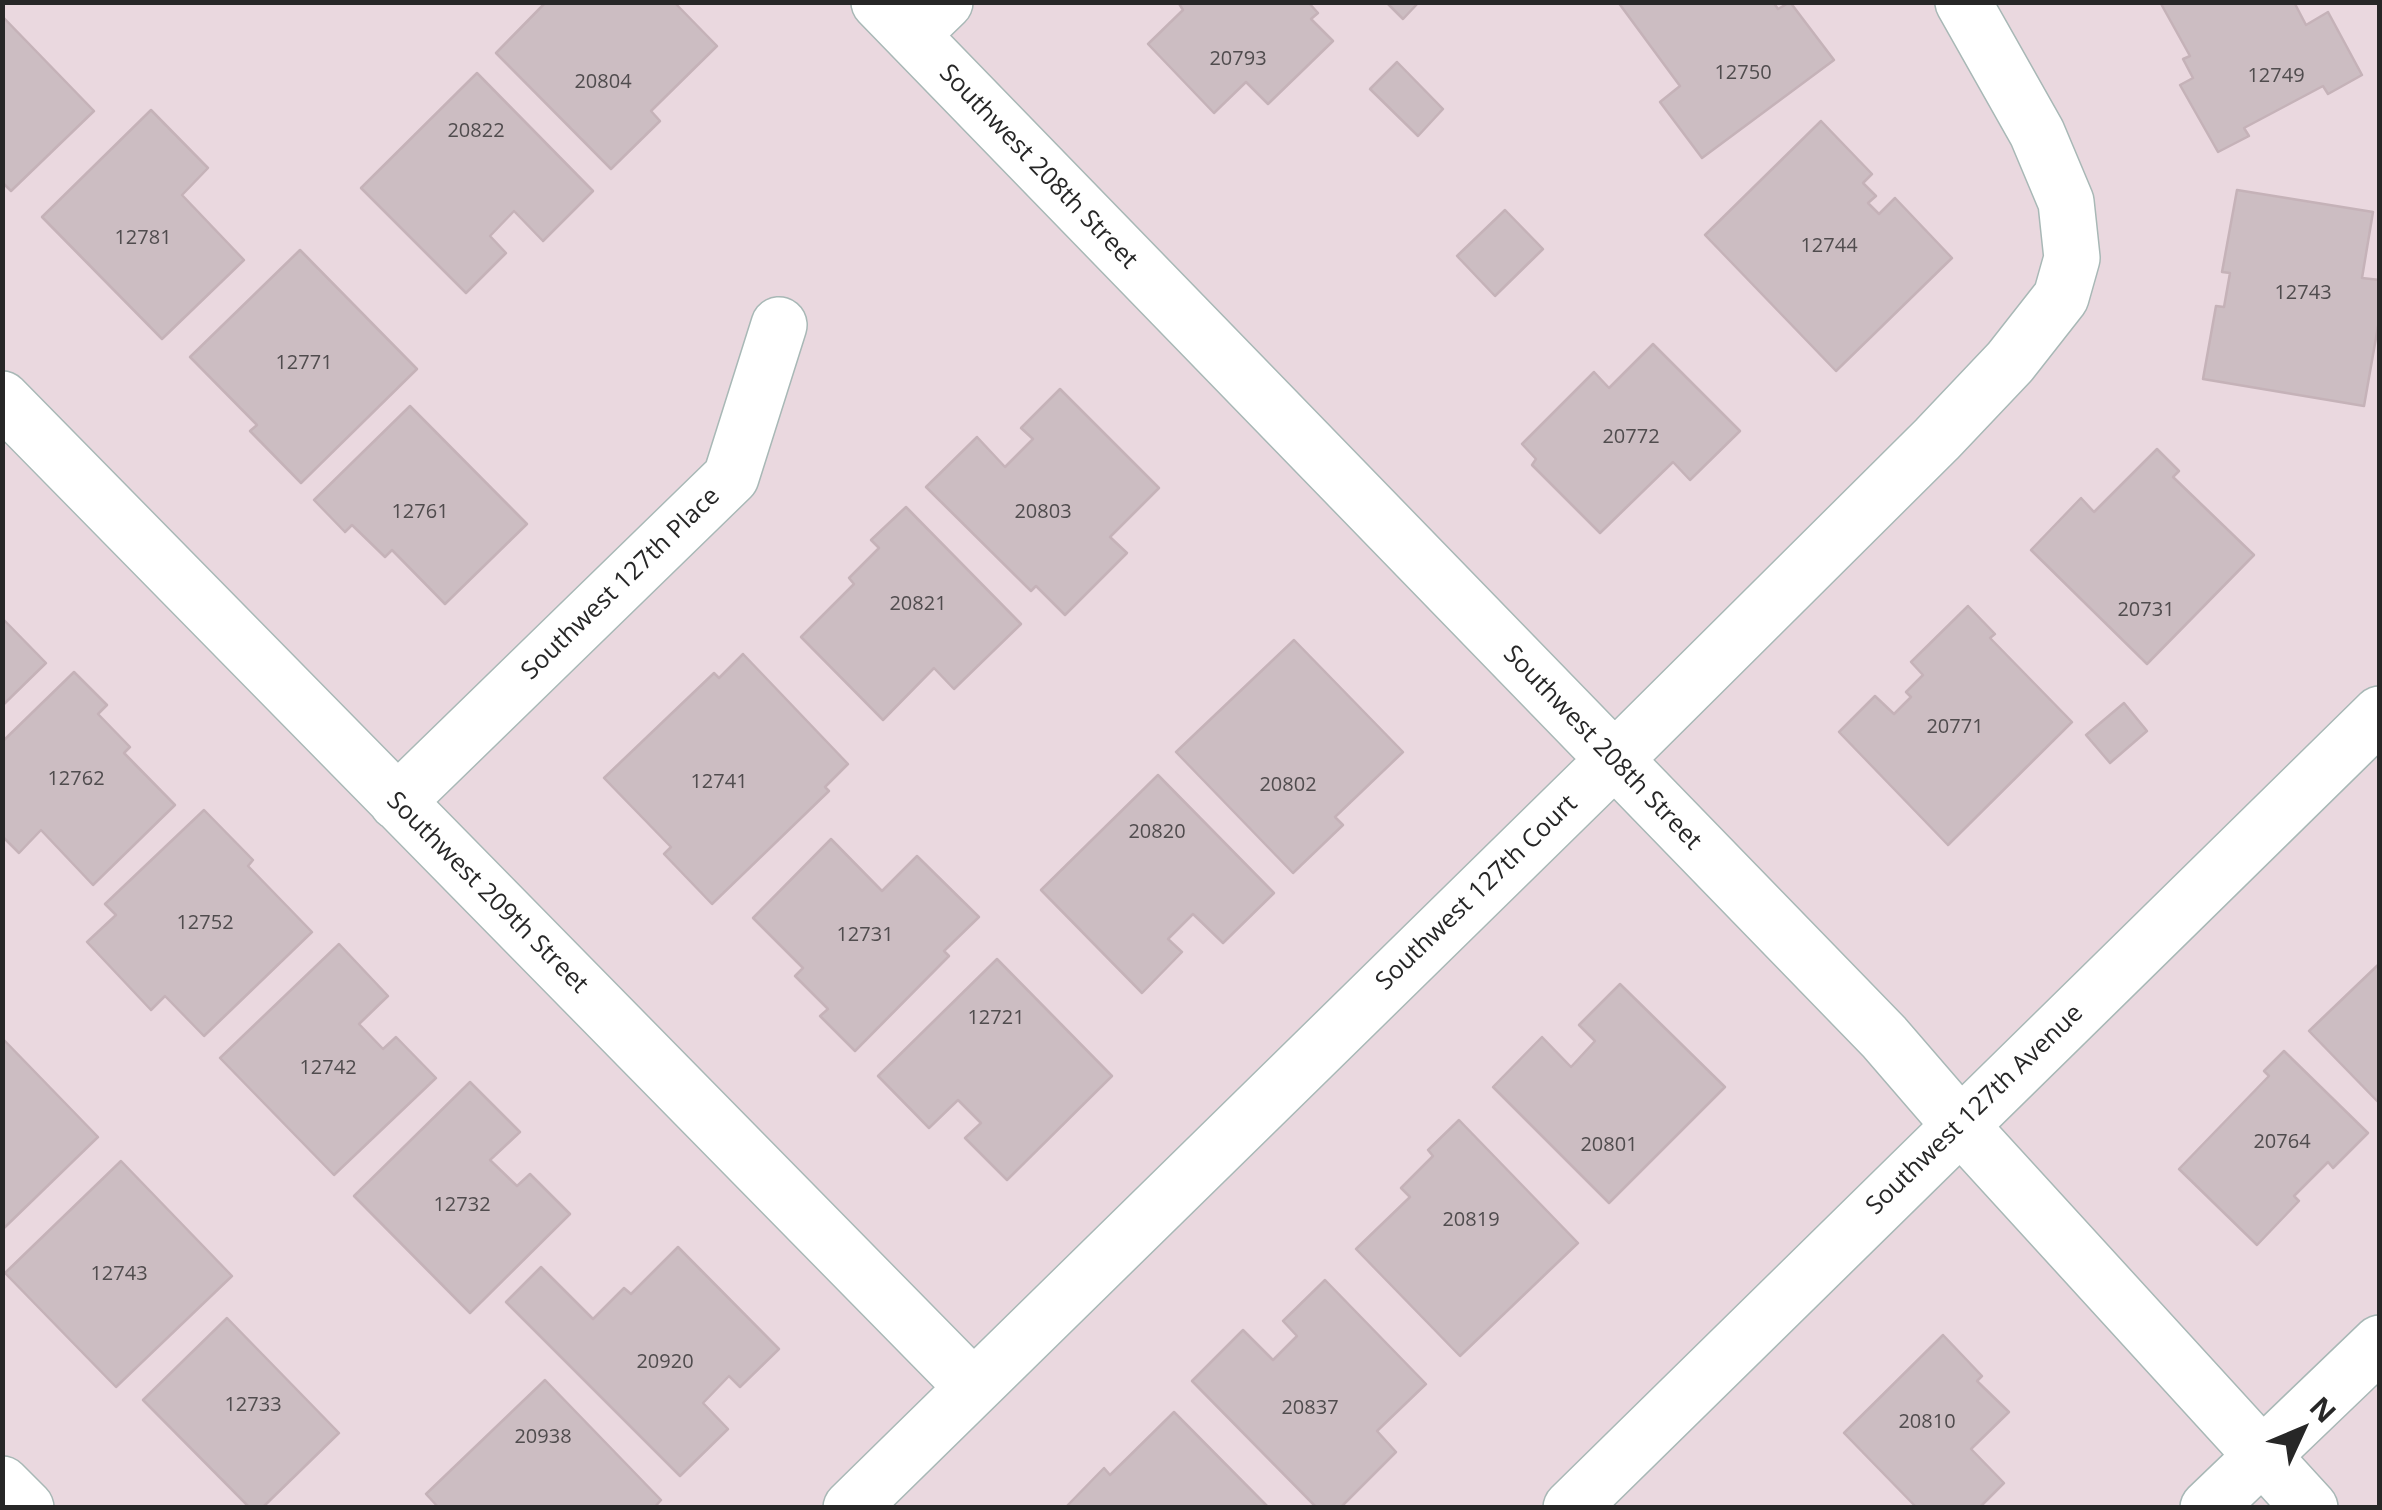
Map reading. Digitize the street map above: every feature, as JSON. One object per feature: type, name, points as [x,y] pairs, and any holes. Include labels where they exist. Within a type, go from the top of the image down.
[{"type":"street","name":"Southwest 127th Court","points":[[851,1508],[1613,761],[2010,362],[2061,297],[2072,258],[2066,202],[2037,133],[1964,2]]},
{"type":"street","name":"Southwest 208th Street","points":[[911,13],[1613,761],[1884,1037],[2310,1508]]},
{"type":"street","name":"Southwest 127th Place","points":[[398,802],[731,477],[779,325]]},
{"type":"street","name":"Southwest 209th Street","points":[[2,400],[973,1387]]},
{"type":"street","name":"Southwest 127th Avenue","points":[[1571,1508],[2380,714]]},
{"type":"street","points":[[2208,1508],[2380,1343]]},
{"type":"street","points":[[2,1484],[26,1508]]},
{"type":"building","points":[[546,2],[674,2],[717,46],[651,111],[660,121],[611,169],[496,53]]},
{"type":"building","points":[[1178,2],[1308,2],[1318,13],[1311,19],[1333,41],[1268,104],[1246,82],[1214,113],[1148,44],[1183,10]]},
{"type":"building","points":[[1386,2],[1419,2],[1403,19]]},
{"type":"building","points":[[1618,2],[1773,2],[1778,9],[1790,2],[1834,60],[1702,158],[1660,102],[1680,86]]},
{"type":"building","points":[[2160,2],[2294,2],[2306,25],[2328,12],[2362,75],[2328,94],[2323,86],[2244,128],[2249,136],[2218,152],[2180,85],[2193,78],[2183,59],[2190,56]]},
{"type":"building","points":[[2,16],[94,111],[11,191],[2,182]]},
{"type":"building","points":[[1397,62],[1443,109],[1418,136],[1370,89]]},
{"type":"building","points":[[477,73],[593,191],[543,241],[514,211],[490,236],[506,253],[466,293],[361,188]]},
{"type":"building","points":[[151,110],[208,168],[182,195],[244,260],[162,339],[42,217]]},
{"type":"building","points":[[1821,121],[1872,174],[1863,183],[1876,196],[1868,203],[1879,214],[1895,198],[1952,258],[1836,371],[1705,235]]},
{"type":"building","points":[[2237,190],[2373,212],[2362,278],[2380,280],[2380,315],[2364,406],[2203,379],[2216,306],[2224,307],[2230,273],[2222,272]]},
{"type":"building","points":[[1505,210],[1543,249],[1495,296],[1457,256]]},
{"type":"building","points":[[300,250],[417,369],[301,483],[250,431],[257,425],[190,357]]},
{"type":"building","points":[[1653,344],[1740,431],[1690,480],[1673,462],[1600,533],[1532,465],[1536,459],[1522,444],[1594,372],[1609,388]]},
{"type":"building","points":[[1060,389],[1159,488],[1110,537],[1127,553],[1065,615],[1036,586],[1031,591],[926,487],[977,437],[1005,467],[1033,439],[1021,428]]},
{"type":"building","points":[[410,406],[527,524],[445,604],[392,550],[385,557],[352,525],[345,532],[314,500]]},
{"type":"building","points":[[2157,449],[2179,471],[2173,477],[2254,555],[2147,664],[2031,550],[2081,498],[2094,512]]},
{"type":"building","points":[[906,507],[1021,624],[954,689],[934,668],[883,720],[801,637],[854,584],[849,578],[879,548],[871,540]]},
{"type":"building","points":[[1968,606],[1995,634],[1990,638],[2072,722],[1948,845],[1839,732],[1875,696],[1894,714],[1911,697],[1906,692],[1923,675],[1911,662]]},
{"type":"building","points":[[2,618],[46,663],[2,706]]},
{"type":"building","points":[[1294,640],[1403,752],[1335,817],[1343,825],[1293,873],[1176,752]]},
{"type":"building","points":[[743,654],[848,764],[825,787],[829,791],[712,904],[664,854],[671,847],[604,778],[714,673],[719,678]]},
{"type":"building","points":[[74,672],[107,705],[98,714],[130,747],[124,753],[175,805],[93,885],[41,830],[19,853],[2,836],[2,742]]},
{"type":"building","points":[[2124,703],[2147,731],[2110,763],[2086,735]]},
{"type":"building","points":[[1158,775],[1274,893],[1223,943],[1193,914],[1168,939],[1182,952],[1142,993],[1041,890]]},
{"type":"building","points":[[204,810],[253,860],[248,866],[312,932],[204,1036],[165,996],[151,1010],[87,942],[116,915],[105,904]]},
{"type":"building","points":[[831,839],[882,891],[917,856],[979,917],[944,951],[949,956],[855,1051],[820,1016],[828,1009],[795,976],[803,968],[753,918]]},
{"type":"building","points":[[339,944],[388,996],[359,1024],[383,1049],[396,1037],[436,1078],[334,1175],[220,1058]]},
{"type":"building","points":[[997,959],[1112,1076],[1007,1180],[965,1138],[981,1123],[958,1100],[929,1128],[878,1076]]},
{"type":"building","points":[[2380,963],[2380,1104],[2309,1031]]},
{"type":"building","points":[[1620,984],[1725,1087],[1609,1203],[1493,1087],[1542,1037],[1571,1067],[1595,1041],[1579,1025]]},
{"type":"building","points":[[2,1038],[98,1137],[2,1230]]},
{"type":"building","points":[[2284,1051],[2368,1133],[2333,1168],[2328,1162],[2294,1196],[2299,1201],[2257,1245],[2179,1169],[2269,1076],[2264,1071]]},
{"type":"building","points":[[470,1082],[520,1132],[490,1160],[517,1186],[530,1174],[570,1214],[470,1313],[354,1196]]},
{"type":"building","points":[[1459,1120],[1578,1243],[1460,1356],[1356,1249],[1410,1197],[1401,1188],[1433,1156],[1428,1150]]},
{"type":"building","points":[[121,1161],[232,1276],[116,1387],[5,1273]]},
{"type":"building","points":[[678,1247],[779,1349],[740,1387],[729,1376],[703,1403],[728,1429],[680,1476],[506,1302],[541,1267],[593,1319],[624,1288],[631,1294]]},
{"type":"building","points":[[1325,1280],[1426,1384],[1377,1431],[1396,1452],[1340,1508],[1317,1508],[1192,1381],[1243,1330],[1273,1360],[1297,1336],[1283,1321]]},
{"type":"building","points":[[227,1318],[339,1433],[262,1508],[250,1508],[143,1400]]},
{"type":"building","points":[[1943,1335],[1982,1376],[1977,1381],[2009,1412],[1971,1449],[2004,1483],[1979,1508],[1917,1508],[1844,1433]]},
{"type":"building","points":[[545,1380],[661,1500],[654,1508],[439,1508],[426,1494]]},
{"type":"building","points":[[1174,1412],[1269,1508],[1065,1508],[1104,1468],[1110,1475]]}]
